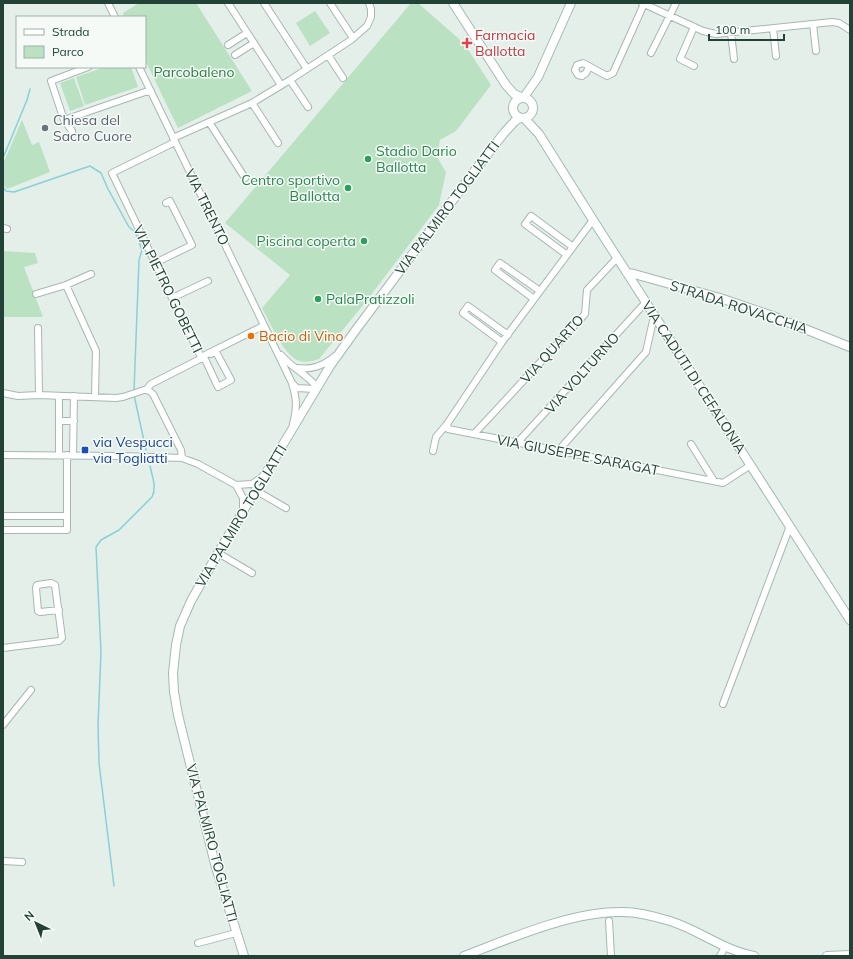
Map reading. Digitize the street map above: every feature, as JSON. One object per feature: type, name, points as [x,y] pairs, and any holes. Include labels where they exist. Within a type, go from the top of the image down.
[{"type":"street","points":[[108,3],[114,16]]},
{"type":"street","points":[[228,3],[281,86]]},
{"type":"street","points":[[264,3],[307,69]]},
{"type":"street","points":[[330,3],[353,38]]},
{"type":"street","name":"VIA PIETRO GOBETTI","points":[[146,390],[151,384],[202,358],[112,173],[209,122],[252,103],[307,69],[353,38],[367,26],[371,17],[369,3]]},
{"type":"street","points":[[454,3],[506,85],[514,94],[530,100],[527,114],[515,115],[506,85]]},
{"type":"street","name":"VIA PALMIRO TOGLIATTI","points":[[244,956],[215,864],[178,715],[173,673],[176,645],[184,615],[218,553],[316,388],[342,350],[391,282],[504,133],[515,121],[527,114],[538,77],[571,3]]},
{"type":"street","points":[[651,53],[676,3]]},
{"type":"street","points":[[589,67],[607,76],[613,73],[643,4],[707,33],[732,33],[832,22],[839,23],[850,30]]},
{"type":"street","points":[[813,24],[816,51]]},
{"type":"street","points":[[694,27],[680,59],[694,66]]},
{"type":"street","points":[[773,28],[776,56]]},
{"type":"street","points":[[228,45],[247,32]]},
{"type":"street","points":[[732,33],[734,59]]},
{"type":"street","points":[[235,55],[254,43]]},
{"type":"street","points":[[328,55],[343,78]]},
{"type":"street","points":[[72,131],[64,120],[51,81],[85,68]]},
{"type":"street","name":"VIA TRENTO","points":[[140,68],[292,383],[297,397],[295,416],[291,432]]},
{"type":"street","name":"VIA PALMIRO TOGLIATTI","points":[[504,133],[512,107],[516,100],[522,97],[538,77]]},
{"type":"street","points":[[290,80],[308,107]]},
{"type":"street","points":[[64,120],[151,91]]},
{"type":"street","points":[[252,103],[278,144]]},
{"type":"street","name":"VIA CADUTI DI CEFALONIA","points":[[527,114],[654,316],[850,620]]},
{"type":"street","points":[[209,122],[245,178]]},
{"type":"street","points":[[155,263],[192,245],[170,201],[166,202]]},
{"type":"street","points":[[567,255],[525,224],[531,216],[573,247]]},
{"type":"street","points":[[433,451],[436,437],[447,424],[502,342],[585,233],[593,220]]},
{"type":"street","name":"VIA QUARTO","points":[[474,434],[585,314],[587,290],[617,258]]},
{"type":"street","points":[[534,299],[495,270],[500,263],[540,291]]},
{"type":"street","name":"STRADA ROVACCHIA","points":[[627,273],[720,298],[770,315],[850,346]]},
{"type":"street","points":[[36,294],[66,285],[91,274]]},
{"type":"street","points":[[172,298],[208,281]]},
{"type":"street","points":[[66,285],[96,350],[94,396]]},
{"type":"street","name":"VIA VOLTURNO","points":[[517,443],[646,302]]},
{"type":"street","points":[[502,342],[463,313],[468,306],[508,335]]},
{"type":"street","points":[[558,451],[646,352],[654,316]]},
{"type":"street","points":[[202,358],[261,327]]},
{"type":"street","points":[[38,328],[39,395]]},
{"type":"street","name":"VIA TRENTO","points":[[275,348],[285,360],[309,378],[316,388]]},
{"type":"street","points":[[295,367],[305,369],[324,365],[342,350]]},
{"type":"street","points":[[216,352],[231,380],[218,387],[202,358],[216,352]]},
{"type":"street","points":[[292,383],[297,388],[316,388]]},
{"type":"street","points":[[3,393],[18,396],[123,397],[146,390],[153,394],[181,450],[182,458]]},
{"type":"street","points":[[59,396],[59,455]]},
{"type":"street","points":[[3,530],[67,530],[70,455],[74,421],[74,396]]},
{"type":"street","points":[[60,421],[74,421]]},
{"type":"street","name":"VIA GIUSEPPE SARAGAT","points":[[447,424],[448,429],[723,483],[751,465]]},
{"type":"street","points":[[691,444],[714,481]]},
{"type":"street","points":[[3,455],[182,458],[198,464],[286,508]]},
{"type":"street","points":[[240,485],[252,484],[263,477]]},
{"type":"street","points":[[240,485],[244,509]]},
{"type":"street","points":[[241,492],[247,494],[254,492]]},
{"type":"street","points":[[3,516],[67,516]]},
{"type":"street","points":[[723,704],[790,526]]},
{"type":"street","points":[[218,553],[252,573]]},
{"type":"street","points":[[3,648],[61,640],[62,636],[59,610],[54,585],[52,583],[37,585],[38,611],[59,610]]},
{"type":"street","points":[[3,725],[31,690]]},
{"type":"street","points":[[3,861],[22,862]]},
{"type":"street","points":[[464,956],[555,924],[589,916],[619,912],[652,916],[672,922],[725,947],[754,956]]},
{"type":"street","points":[[609,922],[611,956]]},
{"type":"street","points":[[198,943],[236,933]]},
{"type":"street","points":[[720,956],[725,947]]},
{"type":"street","points":[[827,956],[850,955]]},
{"type":"green space","name":"Parcobaleno","points":[[139,3],[196,3],[252,91],[178,128],[146,62],[146,16],[124,16],[123,13]]},
{"type":"green space","name":"Centro sportivo Ballotta","points":[[411,3],[418,3],[458,38],[469,51],[491,85],[456,131],[440,140],[437,157],[446,172],[439,205],[368,299],[319,359],[303,362],[294,358],[288,353],[273,330],[262,308],[290,275],[225,223]]},
{"type":"green space","points":[[315,11],[330,33],[310,46],[296,23]]},
{"type":"green space","points":[[102,68],[131,68],[138,87],[85,105],[76,77]]},
{"type":"green space","points":[[74,78],[84,106],[70,111],[60,83]]},
{"type":"green space","points":[[22,120],[32,145],[39,142],[50,172],[7,189],[3,184],[3,164]]},
{"type":"green space","points":[[3,251],[35,253],[38,263],[24,267],[43,317],[3,317]]},
{"type":"waterway","points":[[3,158],[27,100],[30,89]]},
{"type":"waterway","points":[[3,187],[6,191],[14,192],[90,166],[101,173],[129,227],[135,232],[142,250],[139,260],[134,391]]},
{"type":"waterway","points":[[134,395],[146,450]]},
{"type":"waterway","points":[[114,886],[99,763],[98,725],[101,652],[96,547],[101,540],[119,530],[152,497],[154,485],[150,466]]},
{"type":"place","name":"Farmacia Ballotta","points":[[467,43]]},
{"type":"place","name":"Chiesa del Sacro Cuore","points":[[45,128]]},
{"type":"place","name":"Stadio Dario Ballotta","points":[[368,159]]},
{"type":"place","name":"Centro sportivo Ballotta","points":[[348,188]]},
{"type":"place","name":"Piscina coperta","points":[[364,241]]},
{"type":"place","name":"PalaPratizzoli","points":[[318,299]]},
{"type":"place","name":"Bacio di Vino","points":[[251,336]]},
{"type":"place","name":"via Vespucci via Togliatti","points":[[85,450]]}]
